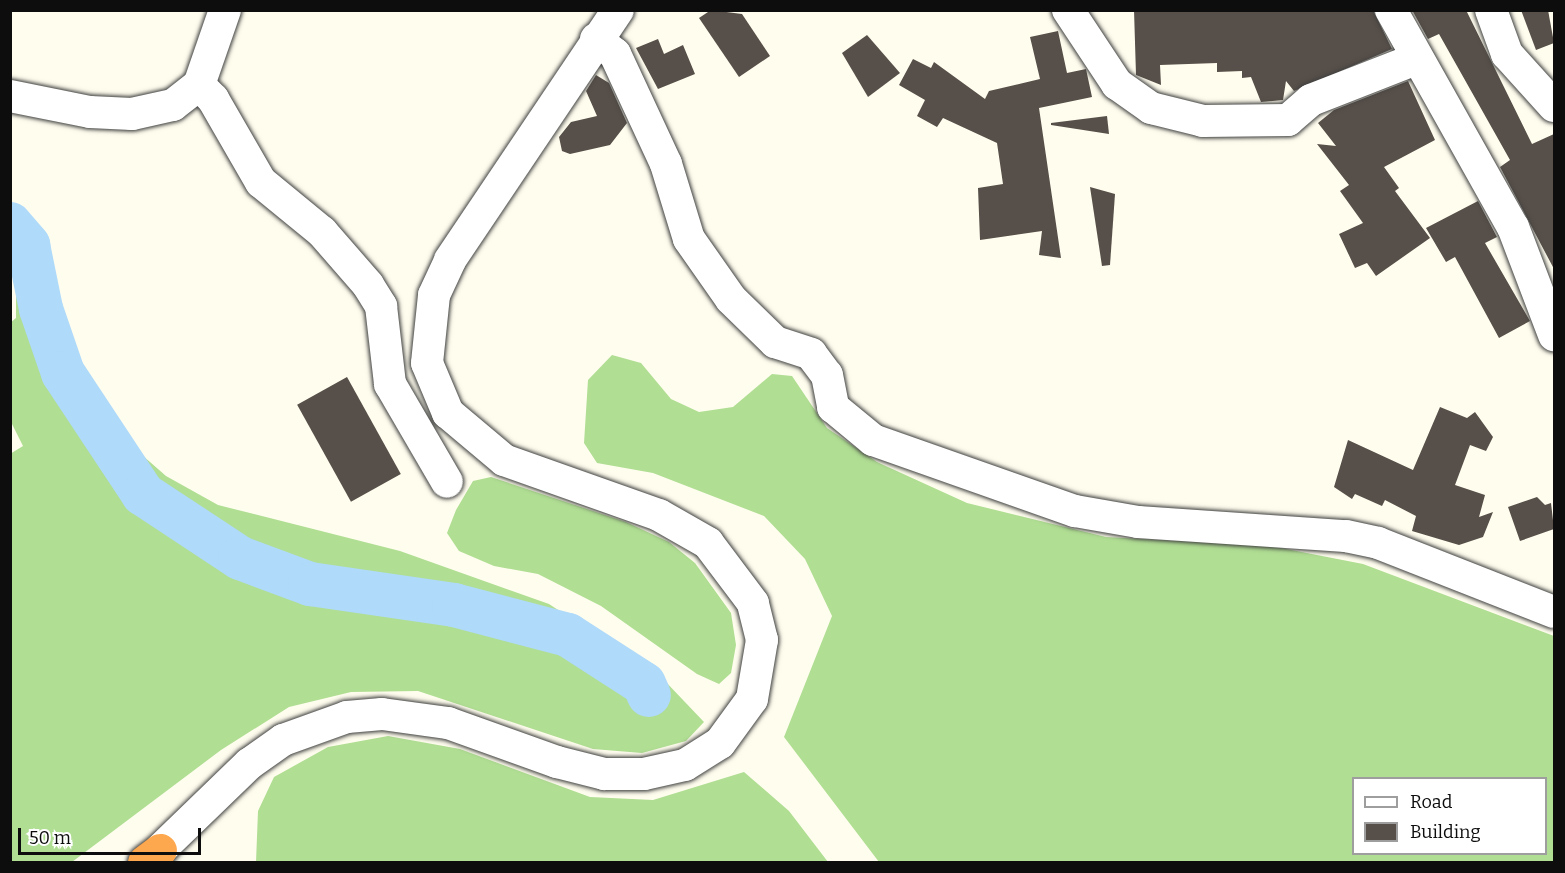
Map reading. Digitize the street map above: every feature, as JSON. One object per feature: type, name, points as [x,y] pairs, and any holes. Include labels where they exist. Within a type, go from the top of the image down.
[{"type":"street","points":[[10,96],[132,114],[173,105],[199,85],[225,10]]},
{"type":"street","points":[[152,858],[257,758],[283,740],[347,717],[382,714],[448,723],[604,774],[685,765],[720,742],[752,699],[762,640],[753,603],[708,543],[659,515],[504,460],[456,422],[433,387],[427,331],[450,260],[596,39],[618,10]]},
{"type":"street","points":[[1068,10],[1117,84],[1150,108],[1203,120],[1288,120],[1311,100],[1416,59]]},
{"type":"street","points":[[1391,10],[1416,59],[1513,227],[1554,335]]},
{"type":"street","points":[[1491,10],[1507,54],[1554,106]]},
{"type":"street","points":[[596,39],[615,54],[666,164],[689,239],[731,299],[775,342],[811,354],[827,375],[834,407],[873,440],[1076,511],[1138,522],[1346,536],[1378,543],[1554,612]]},
{"type":"street","points":[[199,85],[213,99],[261,182],[322,232],[368,285],[381,306],[390,384],[447,482]]},
{"type":"street","points":[[402,403],[433,387]]},
{"type":"green space","points":[[33,281],[57,317],[71,369],[126,441],[166,476],[218,505],[400,551],[549,604],[663,679],[704,722],[686,741],[642,753],[593,749],[418,691],[351,692],[289,707],[221,750],[72,862],[11,862],[10,454],[23,446],[11,422],[10,323],[16,318],[16,286]]},
{"type":"green space","points":[[612,355],[641,363],[671,399],[699,412],[733,407],[772,374],[792,376],[827,428],[877,462],[967,503],[1106,537],[1271,546],[1363,564],[1554,636],[1554,862],[879,862],[784,737],[832,616],[805,559],[764,516],[653,473],[597,463],[584,443],[588,380]]},
{"type":"green space","points":[[491,477],[626,522],[669,542],[695,563],[731,613],[736,645],[731,673],[719,684],[697,674],[601,606],[538,574],[494,566],[459,551],[447,533],[456,510],[473,481]]},
{"type":"green space","points":[[388,736],[460,749],[590,797],[653,800],[744,772],[789,811],[828,862],[256,862],[258,811],[274,777],[328,747]]},
{"type":"building","points":[[711,10],[742,14],[770,56],[739,77],[699,18]]},
{"type":"building","points":[[1134,10],[1373,10],[1392,49],[1294,91],[1286,81],[1283,100],[1261,102],[1251,77],[1242,78],[1242,71],[1217,72],[1217,63],[1160,65],[1161,85],[1136,75]]},
{"type":"building","points":[[1412,10],[1466,10],[1532,144],[1554,134],[1554,269],[1500,167],[1510,160],[1439,34],[1428,39]]},
{"type":"building","points":[[1521,10],[1548,10],[1554,43],[1536,50]]},
{"type":"building","points":[[1058,31],[1067,73],[1086,69],[1092,97],[1039,108],[1061,258],[1039,255],[1042,231],[980,240],[978,188],[1003,184],[997,143],[943,118],[937,127],[917,116],[925,100],[899,85],[913,59],[931,68],[934,62],[985,99],[989,91],[1040,79],[1030,37]]},
{"type":"building","points":[[867,35],[900,73],[868,97],[842,53]]},
{"type":"building","points":[[658,39],[664,54],[683,45],[695,74],[658,89],[636,48]]},
{"type":"building","points":[[596,75],[609,83],[627,123],[610,145],[570,154],[562,151],[559,137],[571,122],[597,116],[586,91]]},
{"type":"building","points":[[1408,81],[1435,140],[1384,167],[1399,188],[1395,191],[1430,238],[1376,276],[1367,263],[1355,268],[1339,234],[1363,223],[1340,191],[1349,185],[1317,144],[1336,146],[1318,123],[1334,110]]},
{"type":"building","points":[[1107,116],[1109,134],[1051,125],[1051,123]]},
{"type":"building","points":[[1090,187],[1115,194],[1110,265],[1102,266]]},
{"type":"building","points":[[1478,201],[1497,237],[1485,243],[1530,321],[1499,338],[1455,257],[1446,262],[1426,228]]},
{"type":"building","points":[[347,377],[401,474],[351,502],[297,405]]},
{"type":"building","points":[[1440,407],[1467,418],[1475,412],[1493,437],[1486,451],[1470,445],[1455,485],[1485,495],[1479,517],[1493,512],[1483,537],[1459,545],[1412,531],[1416,516],[1385,500],[1382,506],[1355,494],[1352,499],[1334,487],[1348,440],[1413,470]]},
{"type":"building","points":[[1537,497],[1545,505],[1551,503],[1554,529],[1520,541],[1508,507]]},
{"type":"waterway","points":[[10,224],[28,245],[41,309],[63,373],[143,494],[240,558],[310,584],[454,605],[568,635],[644,684],[649,695]]}]
